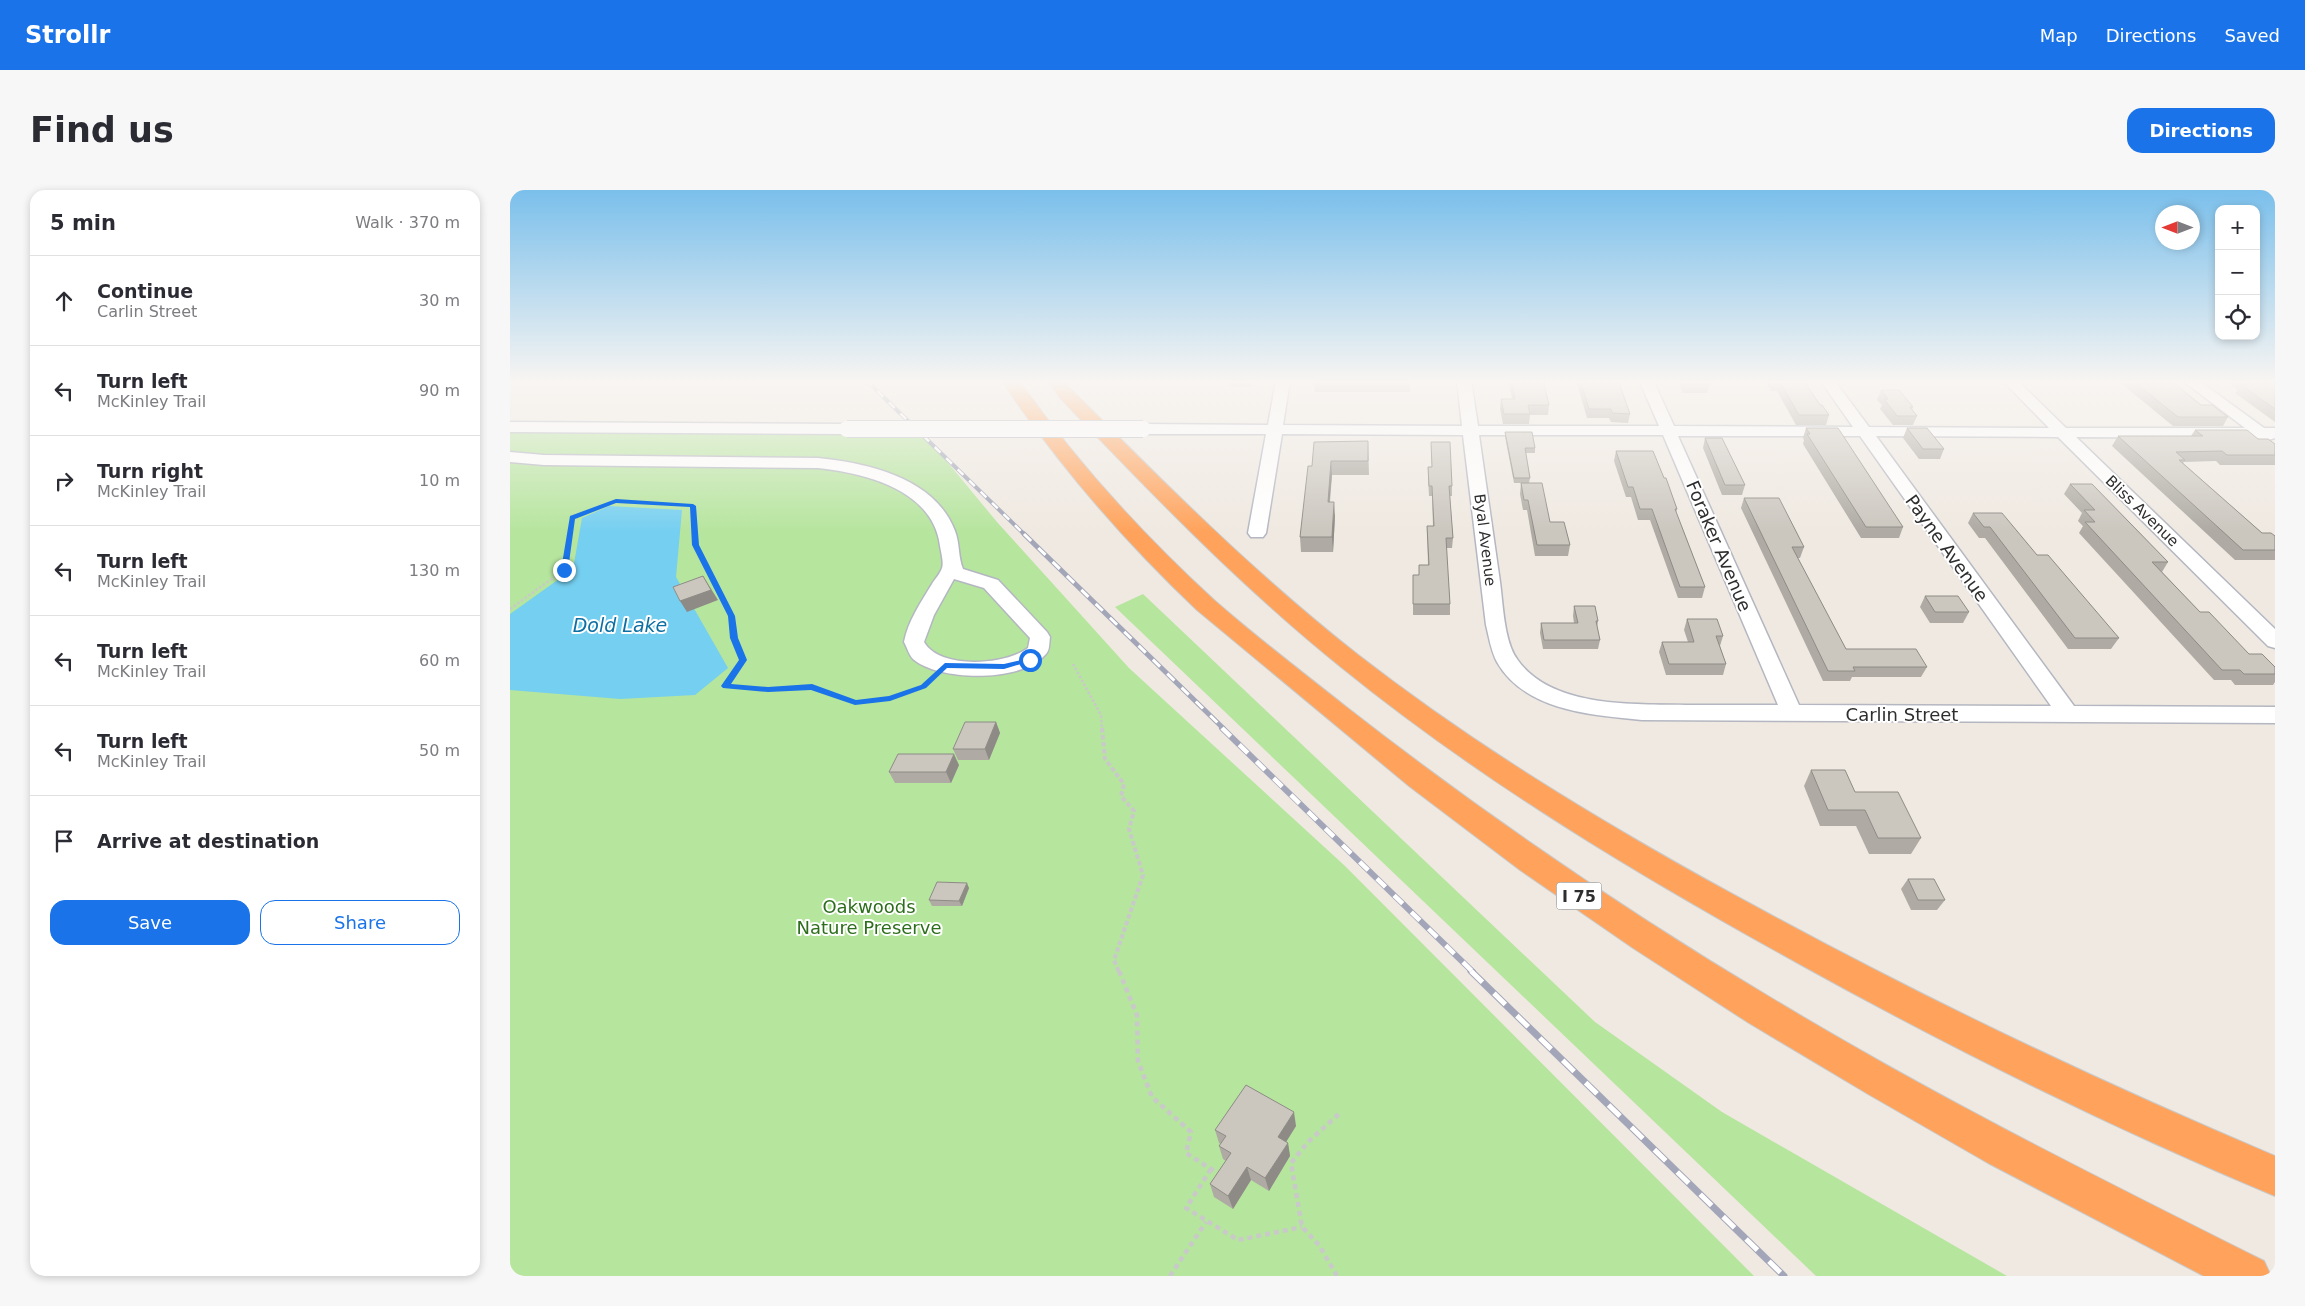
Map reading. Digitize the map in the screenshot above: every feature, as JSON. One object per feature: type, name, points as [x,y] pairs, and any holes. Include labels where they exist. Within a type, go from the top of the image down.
[{"type":"highway","name":"I 75","points":[[1047,431],[1083,477],[1191,592],[1367,739],[1517,853],[1670,956],[1881,1082],[2058,1179],[2249,1276]]},
{"type":"highway","points":[[1106,431],[1247,574],[1358,667],[1466,746],[1543,798],[1692,888],[1894,998],[2142,1118],[2275,1176]]},
{"type":"street","points":[[513,431],[549,431]]},
{"type":"street","points":[[1257,533],[1274,431]]},
{"type":"street","name":"Byal Avenue","points":[[1471,431],[1498,633],[1508,662],[1516,672],[1533,686]]},
{"type":"street","points":[[1605,431],[2268,433],[2275,444]]},
{"type":"street","name":"Foraker Avenue","points":[[1668,431],[1792,713]]},
{"type":"street","name":"Payne Avenue","points":[[1864,431],[2068,714]]},
{"type":"street","name":"Bliss Avenue","points":[[2062,432],[2275,641]]},
{"type":"street","points":[[510,457],[544,460],[818,463],[863,469],[892,479],[928,506],[943,526],[950,542],[952,567],[955,573],[983,580],[997,589],[1040,637],[1042,644],[1039,653],[1030,660],[1004,667],[945,666],[929,661],[921,656],[914,642],[918,626],[952,567]]},
{"type":"street","name":"Carlin Street","points":[[1533,686],[1572,702],[1600,709],[1642,712],[2275,715]]},
{"type":"path","points":[[510,609],[564,570],[572,518],[616,501],[693,506],[696,545],[732,616],[734,638],[743,660],[725,686],[768,690],[812,687],[855,702],[890,699],[924,686],[945,666]]},
{"type":"path","points":[[1073,664],[1101,716],[1105,759],[1124,784],[1121,796],[1134,811],[1129,829],[1143,875],[1114,960],[1137,1015],[1138,1061],[1152,1097],[1191,1132],[1186,1154],[1226,1179]]},
{"type":"path","points":[[1337,1276],[1319,1245],[1302,1226],[1291,1163],[1308,1142],[1340,1112]]},
{"type":"path","points":[[1211,1169],[1186,1208],[1206,1222],[1238,1240],[1302,1226]]},
{"type":"path","points":[[1170,1276],[1206,1222]]},
{"type":"green space","name":"Oakwoods Nature Preserve","points":[[510,431],[921,431],[997,522],[1129,668],[1345,866],[1754,1276],[510,1276]]},
{"type":"green space","points":[[1143,594],[1595,1022],[1722,1112],[2007,1276],[1816,1276],[1115,607]]},
{"type":"water","name":"Dold Lake","points":[[609,506],[682,510],[676,577],[728,668],[695,695],[620,699],[510,690],[510,614],[573,569],[582,518]]},
{"type":"building","points":[[1808,431],[1840,431],[1903,527],[1866,527],[1807,434],[1810,434]]},
{"type":"building","points":[[1909,431],[1929,431],[1944,449],[1923,449]]},
{"type":"building","points":[[2196,431],[2248,431],[2258,439],[2268,439],[2275,444],[2275,455],[2227,455],[2222,451],[2176,452],[2185,460],[2179,460],[2262,533],[2271,533],[2275,536],[2275,550],[2243,550],[2118,436],[2203,436]]},
{"type":"building","points":[[1505,432],[1532,432],[1535,448],[1525,448],[1530,478],[1514,478]]},
{"type":"building","points":[[1705,438],[1722,438],[1745,485],[1725,485]]},
{"type":"building","points":[[1368,441],[1368,461],[1331,461],[1328,502],[1334,502],[1332,537],[1300,537],[1308,466],[1312,466],[1314,442]]},
{"type":"building","points":[[1431,442],[1450,442],[1452,486],[1449,486],[1453,538],[1446,538],[1450,604],[1413,604],[1413,575],[1419,575],[1419,565],[1429,565],[1427,526],[1434,526],[1432,486],[1429,486],[1428,467],[1432,467]]},
{"type":"building","points":[[1616,451],[1653,451],[1664,478],[1666,478],[1677,509],[1675,509],[1705,587],[1680,587],[1652,509],[1640,509],[1633,487],[1628,487]]},
{"type":"building","points":[[1521,483],[1542,483],[1550,522],[1564,522],[1570,545],[1537,545],[1528,500],[1524,500]]},
{"type":"building","points":[[2070,484],[2092,484],[2168,562],[2152,562],[2200,612],[2209,612],[2249,654],[2262,654],[2275,667],[2275,674],[2244,674],[2240,670],[2222,670],[2085,522],[2095,522],[2084,510],[2095,510]]},
{"type":"building","points":[[1744,498],[1779,498],[1804,547],[1792,547],[1846,649],[1916,649],[1927,667],[1853,667],[1855,671],[1828,671]]},
{"type":"building","points":[[1973,513],[2002,513],[2037,555],[2048,555],[2119,638],[2075,638],[1990,527],[1984,527]]},
{"type":"building","points":[[703,576],[711,590],[680,601],[673,587]]},
{"type":"building","points":[[1925,596],[1958,596],[1969,612],[1935,612]]},
{"type":"building","points":[[1574,606],[1595,606],[1600,640],[1544,640],[1541,623],[1578,623]]},
{"type":"building","points":[[1687,619],[1717,619],[1723,636],[1716,636],[1726,664],[1669,664],[1662,642],[1694,642]]},
{"type":"building","points":[[965,722],[996,722],[985,749],[953,749]]},
{"type":"building","points":[[898,754],[954,754],[946,772],[889,772]]},
{"type":"building","points":[[1811,770],[1845,770],[1855,792],[1898,792],[1921,838],[1878,838],[1865,810],[1828,810]]},
{"type":"building","points":[[1908,879],[1934,879],[1945,900],[1918,900]]},
{"type":"building","points":[[937,882],[967,883],[959,901],[929,900]]},
{"type":"building","points":[[1246,1085],[1294,1112],[1278,1137],[1288,1143],[1265,1178],[1247,1167],[1228,1196],[1210,1184],[1231,1153],[1219,1146],[1226,1136],[1215,1130]]},
{"type":"railway","points":[[918,431],[1025,535]]},
{"type":"railway","points":[[1024,534],[1224,729]]},
{"type":"railway","points":[[1222,728],[1473,972]]},
{"type":"railway","points":[[1471,971],[1784,1276]]},
{"type":"route","points":[[564,570],[572,518],[616,501],[693,506],[696,545],[732,616],[734,638],[743,660],[725,686],[768,690],[812,687],[855,702],[890,699],[924,686],[945,666],[1004,667],[1030,660]]}]
